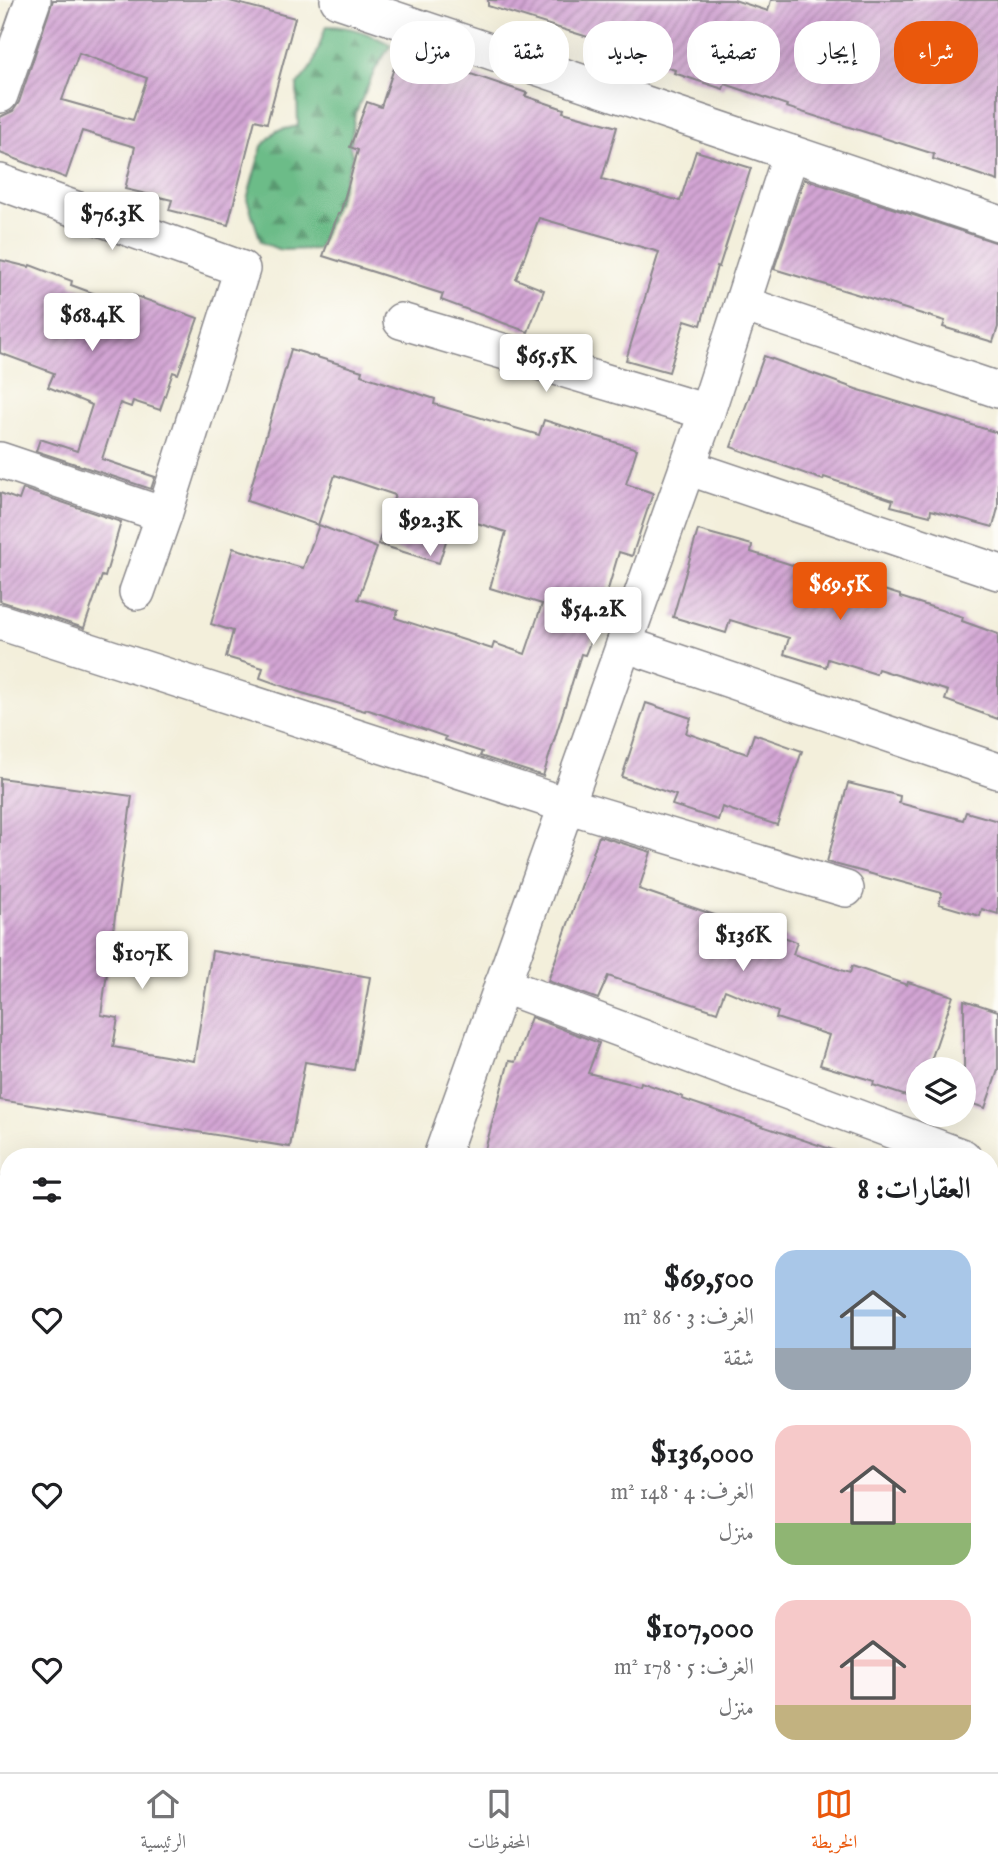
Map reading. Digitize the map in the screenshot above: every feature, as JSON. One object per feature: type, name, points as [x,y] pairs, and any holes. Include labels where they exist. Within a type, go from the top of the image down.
[{"type":"street","points":[[0,94],[33,0]]},
{"type":"street","points":[[338,0],[998,223]]},
{"type":"street","points":[[444,1148],[707,412],[791,153]]},
{"type":"street","points":[[0,182],[242,269],[137,592]]},
{"type":"street","points":[[743,304],[998,390]]},
{"type":"street","points":[[401,321],[707,412]]},
{"type":"street","points":[[0,460],[164,515]]},
{"type":"street","points":[[687,467],[998,572]]},
{"type":"street","points":[[0,622],[566,805],[845,889]]},
{"type":"street","points":[[624,644],[998,771]]},
{"type":"street","points":[[502,985],[939,1148]]},
{"type":"green space","points":[[326,26],[360,31],[390,44],[355,114],[350,147],[353,155],[318,249],[280,250],[261,242],[247,199],[262,146],[276,131],[298,126],[297,85],[313,65]]},
{"type":"building","points":[[53,0],[226,0],[295,18],[267,123],[255,120],[228,225],[169,210],[172,200],[125,189],[135,147],[82,131],[66,178],[0,153],[0,117],[13,111],[19,102]],"holes":[[[79,53],[147,78],[133,120],[62,100]]]},
{"type":"building","points":[[488,0],[734,0],[768,11],[771,0],[998,0],[998,181],[933,159],[934,154],[786,107],[787,105],[725,84],[780,84],[780,21],[687,21],[687,77],[674,73],[673,69],[673,21],[583,21],[583,36],[569,31],[569,21],[536,21],[488,6]]},
{"type":"building","points":[[475,75],[489,80],[489,84],[500,84],[527,93],[525,96],[564,109],[563,112],[617,127],[602,179],[680,201],[696,151],[751,168],[719,267],[717,266],[701,325],[685,320],[669,372],[626,360],[659,252],[539,218],[516,279],[544,290],[528,332],[441,300],[443,294],[323,256],[340,214],[358,150],[350,147],[367,102],[381,107],[390,80],[390,84],[475,84]]},
{"type":"building","points":[[708,84],[725,84],[723,89]]},
{"type":"building","points":[[804,179],[998,243],[998,327],[993,342],[943,327],[945,321],[774,269]]},
{"type":"building","points":[[0,260],[29,267],[30,265],[72,281],[71,285],[128,306],[133,295],[198,318],[178,374],[173,372],[160,410],[133,401],[131,407],[120,403],[102,459],[155,477],[151,489],[36,451],[40,439],[77,451],[92,405],[48,387],[54,373],[0,353]]},
{"type":"building","points":[[291,349],[362,371],[361,375],[435,399],[434,404],[539,435],[544,420],[637,449],[626,484],[653,493],[632,556],[619,552],[599,620],[585,655],[581,654],[543,776],[480,756],[482,752],[445,740],[446,737],[366,709],[365,711],[302,693],[260,678],[263,668],[226,657],[233,631],[211,624],[233,548],[303,568],[319,525],[377,548],[358,599],[398,611],[395,618],[492,649],[494,643],[525,654],[542,604],[490,588],[506,532],[454,516],[439,563],[378,544],[395,495],[335,475],[318,525],[247,501]]},
{"type":"building","points":[[764,356],[856,389],[998,433],[998,508],[993,527],[931,510],[930,516],[891,506],[893,500],[824,477],[823,480],[731,447]]},
{"type":"building","points":[[23,489],[121,522],[105,577],[102,576],[84,628],[0,601],[0,493],[19,500]]},
{"type":"building","points":[[698,530],[752,545],[751,552],[802,568],[801,571],[859,588],[861,583],[900,595],[963,617],[962,621],[998,634],[998,719],[945,700],[948,691],[878,669],[876,674],[828,659],[826,667],[784,654],[789,638],[730,620],[726,633],[673,617]]},
{"type":"building","points":[[646,703],[691,718],[686,733],[747,754],[754,734],[802,751],[777,825],[722,807],[718,820],[672,805],[676,795],[622,777]]},
{"type":"building","points":[[0,778],[132,796],[101,1015],[118,1018],[113,1047],[194,1061],[212,951],[370,977],[354,1070],[305,1062],[290,1147],[0,1100]]},
{"type":"building","points":[[848,783],[900,796],[899,803],[963,820],[966,812],[998,821],[998,914],[982,909],[980,916],[939,904],[942,893],[827,862]]},
{"type":"building","points":[[599,836],[651,852],[639,889],[755,929],[756,926],[797,942],[793,954],[850,973],[852,966],[907,985],[908,982],[953,996],[932,1057],[906,1057],[906,1096],[873,1085],[874,1081],[820,1065],[829,1035],[776,1018],[778,1012],[725,990],[717,1012],[608,976],[598,999],[548,981]]},
{"type":"building","points":[[964,1000],[998,1011],[998,1070],[985,1108],[976,1105],[976,1057],[964,1057]]},
{"type":"building","points":[[531,1017],[599,1043],[588,1073],[640,1086],[641,1082],[683,1097],[682,1099],[827,1148],[485,1148],[509,1061],[515,1062]]}]
